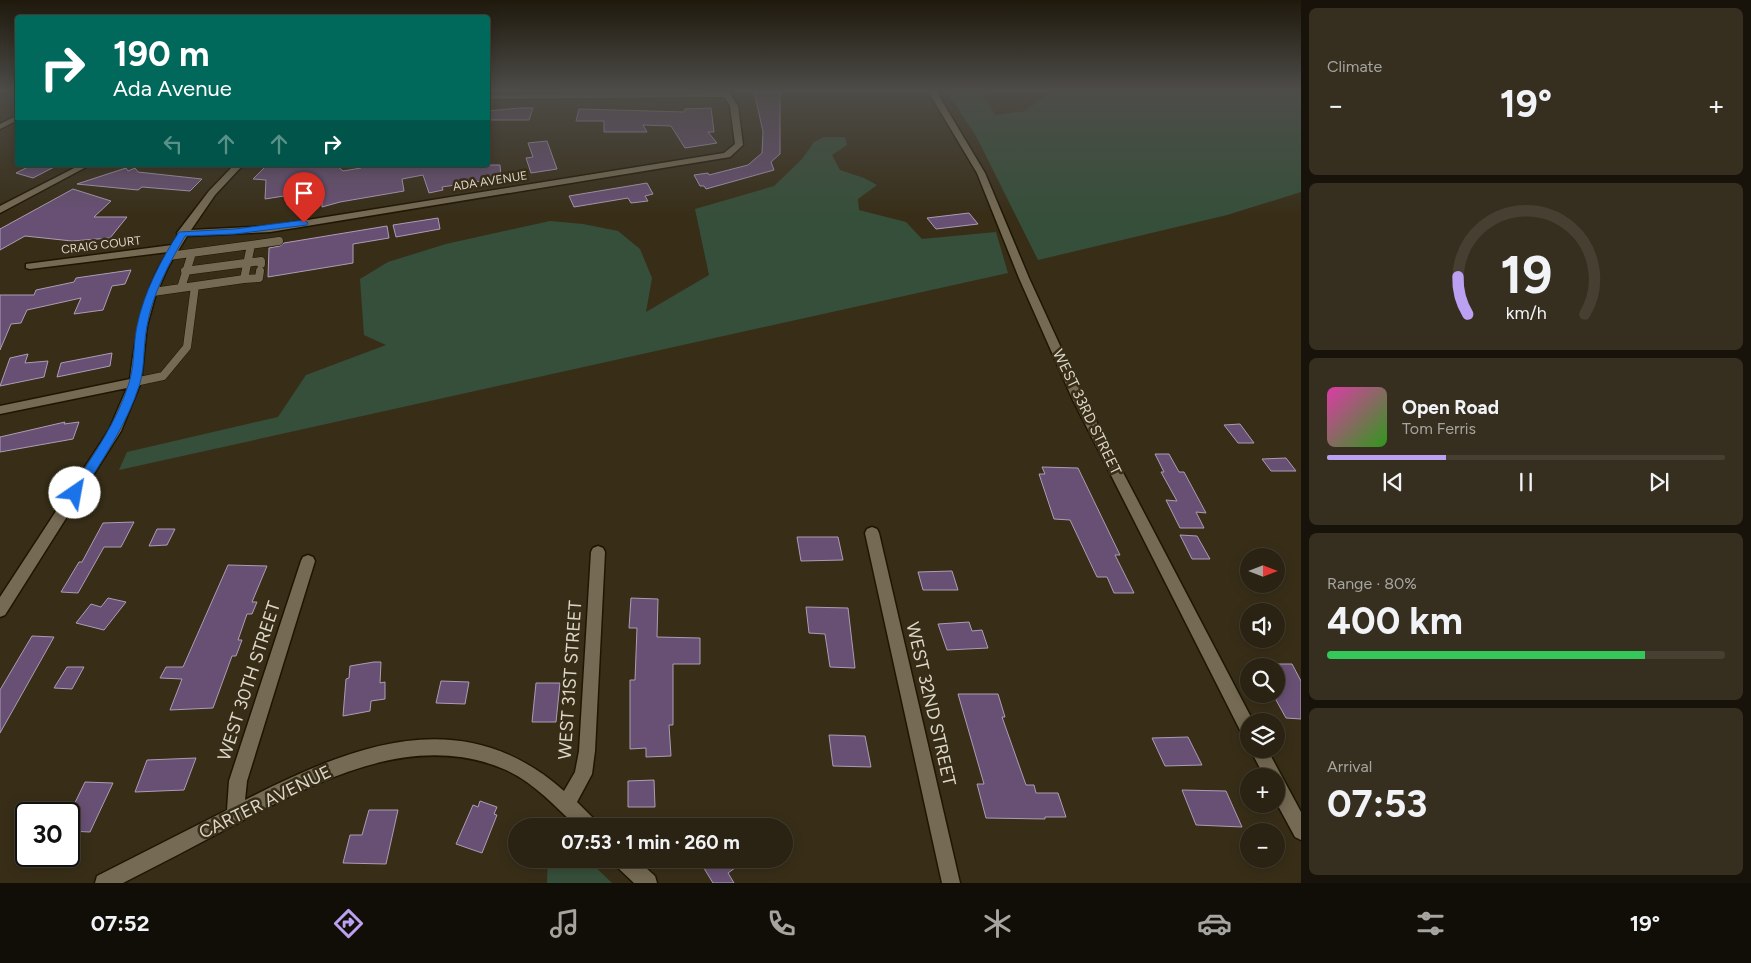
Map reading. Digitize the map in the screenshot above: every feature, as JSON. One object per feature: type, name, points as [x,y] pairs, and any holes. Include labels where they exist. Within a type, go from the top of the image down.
[{"type":"street","name":"ADA AVENUE","points":[[182,233],[270,228],[727,155],[739,146],[737,132]]},
{"type":"street","name":"WEST 33RD STREET","points":[[957,132],[981,173],[1024,278],[1078,398],[1240,713]]},
{"type":"street","points":[[0,210],[82,167]]},
{"type":"street","points":[[0,610],[115,431],[135,382],[142,326],[153,292],[171,252],[182,233],[234,167]]},
{"type":"street","name":"CRAIG COURT","points":[[30,266],[171,252]]},
{"type":"street","points":[[0,410],[135,382]]},
{"type":"street","name":"WEST 32ND STREET","points":[[872,533],[951,883]]},
{"type":"street","name":"WEST 31ST STREET","points":[[566,805],[583,774],[588,751],[598,552]]},
{"type":"street","name":"WEST 30TH STREET","points":[[235,815],[238,781],[308,561]]},
{"type":"street","name":"CARTER AVENUE","points":[[104,883],[312,775],[392,750],[425,746],[476,751],[508,762],[534,777],[580,818]]},
{"type":"street","points":[[1285,800],[1301,831]]},
{"type":"street","points":[[632,868],[648,883]]},
{"type":"lane","points":[[171,252],[192,253],[279,241]]},
{"type":"lane","points":[[244,279],[251,245]]},
{"type":"lane","points":[[181,288],[192,253]]},
{"type":"lane","points":[[153,292],[259,278],[261,261],[185,271]]},
{"type":"lane","points":[[135,382],[163,376],[187,347],[195,286]]},
{"type":"green space","points":[[973,132],[1301,132],[1301,192],[1227,215],[1038,260]]},
{"type":"green space","points":[[824,137],[845,137],[847,145],[832,155],[840,170],[864,178],[877,185],[858,199],[859,210],[906,222],[922,239],[996,232],[1008,273],[119,470],[127,452],[278,417],[306,375],[386,345],[364,335],[360,279],[388,262],[446,244],[550,221],[583,224],[618,231],[640,249],[652,278],[646,312],[709,275],[695,209],[774,186],[802,159],[814,142]]},
{"type":"green space","points":[[548,868],[596,868],[612,883],[547,883]]},
{"type":"building","points":[[675,132],[708,132],[717,143],[685,148]]},
{"type":"building","points":[[763,132],[780,132],[780,154],[771,162],[774,170],[706,189],[704,186],[700,186],[694,175],[708,173],[709,175],[748,165],[762,153]]},
{"type":"building","points":[[547,141],[557,169],[531,173],[526,158],[533,157],[528,143]]},
{"type":"building","points":[[490,165],[500,165],[501,178],[442,187],[443,190],[429,193],[423,175],[402,179],[404,191],[322,207],[322,190],[265,199],[266,180],[253,179],[265,167],[338,167],[343,171],[361,167],[490,167]]},
{"type":"building","points":[[28,167],[54,167],[33,178],[16,173]]},
{"type":"building","points":[[126,168],[128,171],[135,168],[138,172],[202,179],[190,191],[142,187],[138,190],[77,184]]},
{"type":"building","points":[[647,183],[653,194],[645,196],[648,201],[631,203],[628,198],[574,207],[569,196]]},
{"type":"building","points":[[73,189],[111,201],[94,217],[127,217],[110,238],[72,241],[25,236],[0,250],[0,229]]},
{"type":"building","points":[[969,213],[978,224],[936,229],[927,218]]},
{"type":"building","points":[[438,218],[440,229],[396,237],[393,225]]},
{"type":"building","points":[[387,226],[389,238],[353,244],[353,263],[268,277],[269,248],[280,246],[284,243]]},
{"type":"building","points":[[131,270],[125,284],[112,286],[103,310],[74,314],[81,298],[27,310],[21,323],[11,324],[0,350],[0,295],[34,295],[36,290],[74,282],[76,278]]},
{"type":"building","points":[[112,353],[110,366],[57,377],[61,363]]},
{"type":"building","points":[[28,354],[25,363],[48,361],[44,377],[0,386],[10,358]]},
{"type":"building","points":[[65,422],[64,424],[79,422],[73,439],[0,452],[0,437]]},
{"type":"building","points":[[1240,424],[1254,443],[1238,443],[1224,425]]},
{"type":"building","points":[[1155,454],[1169,454],[1179,472],[1184,472],[1206,513],[1196,512],[1204,528],[1180,528],[1166,500],[1177,501],[1161,472],[1164,472]]},
{"type":"building","points":[[1286,458],[1296,471],[1271,471],[1262,459]]},
{"type":"building","points":[[1042,467],[1078,468],[1120,555],[1115,555],[1134,593],[1114,593],[1107,577],[1097,577],[1070,520],[1054,519],[1039,474],[1045,474]]},
{"type":"building","points":[[134,522],[121,547],[104,547],[78,593],[61,592],[79,562],[82,562],[103,523]]},
{"type":"building","points":[[157,529],[175,529],[167,545],[149,546]]},
{"type":"building","points":[[1180,535],[1197,536],[1210,559],[1192,559]]},
{"type":"building","points":[[797,537],[838,537],[843,560],[801,561]]},
{"type":"building","points":[[228,565],[267,566],[252,602],[257,602],[252,614],[247,614],[238,640],[242,640],[236,656],[232,656],[213,708],[170,710],[182,679],[160,678],[166,667],[183,667]]},
{"type":"building","points":[[952,571],[958,590],[923,590],[918,572]]},
{"type":"building","points":[[108,598],[126,602],[104,630],[76,623],[91,604],[101,607]]},
{"type":"building","points":[[631,598],[658,599],[657,637],[700,638],[700,664],[673,664],[673,725],[669,725],[671,756],[646,757],[646,748],[630,749],[630,680],[635,680],[637,628],[629,628]]},
{"type":"building","points":[[806,607],[848,608],[855,668],[830,667],[825,634],[809,633]]},
{"type":"building","points":[[969,622],[972,631],[982,630],[988,648],[947,650],[938,624]]},
{"type":"building","points":[[32,636],[54,637],[0,733],[0,690]]},
{"type":"building","points":[[381,662],[380,683],[385,682],[385,699],[371,701],[370,711],[343,716],[346,679],[349,678],[350,666]]},
{"type":"building","points":[[1285,664],[1292,664],[1301,681],[1301,719],[1286,718],[1285,713],[1278,703],[1285,703]]},
{"type":"building","points":[[67,667],[84,667],[72,689],[54,688]]},
{"type":"building","points":[[441,681],[469,682],[465,704],[436,703]]},
{"type":"building","points":[[536,683],[560,683],[556,722],[532,722]]},
{"type":"building","points":[[958,694],[998,694],[1005,717],[1002,717],[1026,785],[1034,785],[1036,793],[1058,793],[1066,817],[1045,817],[1045,819],[986,818],[977,784],[984,784]]},
{"type":"building","points":[[829,735],[865,736],[871,767],[833,766]]},
{"type":"building","points":[[1188,737],[1202,765],[1165,766],[1152,738]]},
{"type":"building","points":[[196,758],[184,790],[135,792],[147,760]]},
{"type":"building","points":[[654,780],[655,807],[628,807],[628,781]]},
{"type":"building","points":[[85,782],[113,783],[90,832],[80,832],[80,802],[75,802]]},
{"type":"building","points":[[1182,790],[1226,791],[1240,823],[1240,827],[1196,825]]},
{"type":"building","points":[[480,801],[497,807],[494,814],[497,815],[482,853],[456,844],[473,805],[478,807]]},
{"type":"building","points":[[369,810],[398,810],[386,864],[343,863],[350,835],[362,835]]},
{"type":"building","points":[[704,868],[735,868],[728,873],[734,883],[713,883]]},
{"type":"route","points":[[75,493],[115,431],[135,382],[142,326],[150,297],[163,267],[182,233],[235,232],[304,223]]}]
